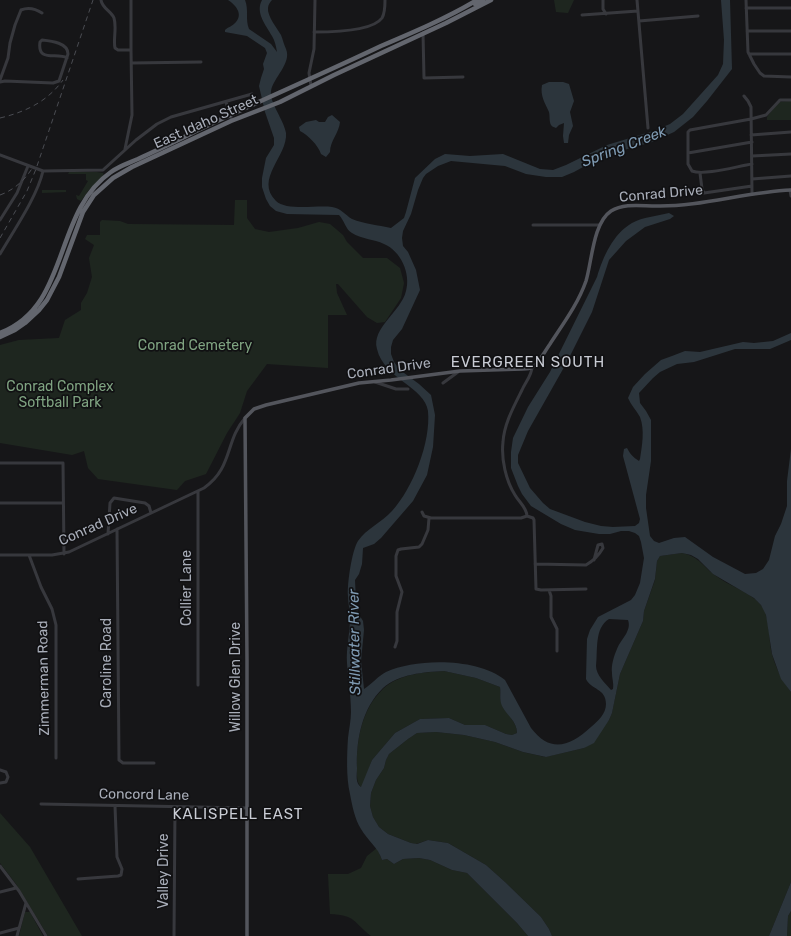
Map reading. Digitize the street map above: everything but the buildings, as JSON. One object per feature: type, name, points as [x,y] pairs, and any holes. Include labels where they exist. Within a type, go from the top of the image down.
[{"type":"highway","name":"East Idaho Street","points":[[0,337],[25,323],[47,300],[59,276],[80,219],[90,201],[99,190],[113,178],[126,170],[182,144],[256,104],[423,27],[477,0]]},
{"type":"highway","points":[[456,18],[466,9],[482,0]]},
{"type":"highway","name":"East Idaho Street","points":[[0,333],[22,319],[37,306],[52,279],[68,232],[81,205],[92,190],[110,172],[214,123],[280,102],[491,0]]},
{"type":"highway","points":[[182,144],[186,140],[209,128],[214,123]]},
{"type":"main road","name":"Conrad Drive","points":[[245,418],[254,410],[266,405],[349,385],[463,371],[522,370],[532,367],[536,364],[545,351],[579,296],[588,272],[600,225],[604,217],[610,212],[622,206],[676,206],[752,194],[791,190]]},
{"type":"main road","name":"Willow Glen Drive","points":[[245,418],[247,936]]},
{"type":"street","points":[[100,0],[102,6],[114,19],[116,48],[118,50],[131,50]]},
{"type":"street","points":[[123,152],[129,137],[132,115],[131,0]]},
{"type":"street","points":[[311,86],[309,74],[314,49],[315,0]]},
{"type":"street","points":[[314,32],[348,31],[376,23],[384,14],[385,0]]},
{"type":"street","points":[[603,0],[603,9],[606,14]]},
{"type":"street","points":[[637,0],[648,128]]},
{"type":"street","points":[[746,0],[749,54],[760,73],[764,76],[791,77]]},
{"type":"street","points":[[746,8],[791,8]]},
{"type":"street","points":[[42,13],[38,10],[29,9],[24,9],[20,13],[0,81],[53,84],[59,81],[67,58],[68,50],[66,47],[42,40],[40,42],[40,50],[45,55],[63,56],[67,58]]},
{"type":"street","points":[[582,15],[638,11]]},
{"type":"street","points":[[639,21],[698,16]]},
{"type":"street","points":[[423,27],[424,78],[463,77]]},
{"type":"street","points":[[747,31],[791,31]]},
{"type":"street","points":[[749,54],[791,54]]},
{"type":"street","points":[[132,63],[201,62]]},
{"type":"street","points":[[103,170],[157,124],[171,117],[252,94]]},
{"type":"street","points":[[744,96],[751,107],[752,194]]},
{"type":"street","points":[[752,164],[700,173],[694,172],[690,169],[688,164],[688,131],[751,119],[768,114],[780,100],[791,100]]},
{"type":"street","points":[[226,102],[231,118]]},
{"type":"street","points":[[752,134],[791,132]]},
{"type":"street","points":[[688,153],[752,142]]},
{"type":"street","points":[[752,156],[791,154]]},
{"type":"street","points":[[0,156],[18,161],[43,171],[103,170],[110,172]]},
{"type":"street","points":[[0,220],[16,193],[28,166]]},
{"type":"street","points":[[0,254],[32,199],[43,171]]},
{"type":"street","points":[[700,173],[704,193],[752,186]]},
{"type":"street","points":[[752,179],[791,176]]},
{"type":"street","points":[[791,190],[791,196]]},
{"type":"street","points":[[533,225],[600,225]]},
{"type":"street","points":[[527,516],[527,512],[514,494],[507,480],[502,446],[509,419],[522,388],[532,371],[532,367]]},
{"type":"street","points":[[443,383],[455,374],[463,371]]},
{"type":"street","points":[[367,382],[396,389],[408,389]]},
{"type":"street","name":"Conrad Drive","points":[[0,554],[64,554],[198,491],[221,472],[237,430],[245,418]]},
{"type":"street","points":[[0,463],[63,463],[64,554]]},
{"type":"street","name":"Collier Lane","points":[[198,491],[198,685]]},
{"type":"street","points":[[108,534],[110,503],[114,498],[145,504],[149,506],[151,513]]},
{"type":"street","points":[[0,503],[63,503]]},
{"type":"street","points":[[422,512],[424,516],[429,518],[521,518],[527,516],[533,518],[536,589],[586,589]]},
{"type":"street","points":[[395,647],[397,641],[397,612],[402,592],[396,576],[396,556],[398,550],[419,547],[422,544],[428,530],[429,518]]},
{"type":"street","name":"Caroline Road","points":[[117,529],[118,760],[123,763],[154,763]]},
{"type":"street","points":[[535,564],[586,566],[594,560],[603,548],[602,544],[598,545],[596,548],[594,560]]},
{"type":"street","name":"Zimmerman Road","points":[[28,555],[52,610],[56,625],[56,758]]},
{"type":"street","points":[[549,590],[551,596],[551,617],[557,628],[557,651]]},
{"type":"street","points":[[0,770],[6,772],[8,777],[6,782],[0,783]]},
{"type":"street","name":"Concord Lane","points":[[41,804],[247,808]]},
{"type":"street","points":[[78,879],[118,876],[121,874],[122,869],[117,857],[115,806]]},
{"type":"street","name":"Valley Drive","points":[[174,936],[175,806]]},
{"type":"street","points":[[0,866],[26,903],[46,936]]},
{"type":"street","points":[[0,892],[16,888]]},
{"type":"street","points":[[17,936],[26,903]]},
{"type":"street","points":[[0,933],[19,928]]},
{"type":"green space","points":[[554,0],[574,0],[568,13],[556,12]]},
{"type":"green space","points":[[791,101],[791,120],[767,120],[767,117],[778,102]]},
{"type":"green space","points":[[69,172],[97,172],[103,173],[104,175],[89,190],[81,201],[77,199],[76,195],[79,196],[88,181],[86,180],[86,174],[68,174]]},
{"type":"green space","points":[[42,190],[66,190],[66,192],[42,193]]},
{"type":"green space","points":[[235,200],[247,200],[247,218],[255,229],[269,232],[298,228],[319,222],[330,224],[343,235],[347,242],[363,258],[387,258],[400,268],[404,283],[401,298],[385,322],[377,323],[367,317],[338,284],[336,284],[337,293],[347,315],[328,315],[328,368],[267,364],[247,391],[240,413],[227,433],[206,474],[185,481],[177,490],[98,479],[88,468],[84,451],[72,455],[0,443],[0,345],[19,340],[59,338],[65,320],[81,310],[81,303],[87,293],[92,277],[89,258],[94,245],[85,239],[87,235],[100,235],[100,222],[102,220],[120,221],[128,224],[234,225]]},
{"type":"green space","points":[[682,553],[693,557],[716,576],[751,596],[764,609],[768,621],[771,648],[775,665],[791,692],[791,882],[769,936],[552,936],[541,917],[486,865],[448,843],[428,840],[416,844],[411,843],[388,834],[379,827],[373,817],[370,806],[371,793],[376,780],[384,768],[389,754],[417,733],[436,732],[464,735],[495,742],[523,752],[545,757],[584,748],[609,720],[612,713],[620,674],[643,621],[644,611],[655,580],[657,561],[660,556]]},
{"type":"green space","points":[[444,671],[476,678],[500,687],[501,702],[513,721],[517,729],[517,733],[512,735],[506,734],[485,725],[465,725],[449,718],[420,719],[395,733],[372,760],[362,788],[359,784],[357,776],[359,736],[365,715],[376,697],[383,689],[396,680],[420,673]]},
{"type":"green space","points":[[0,813],[30,847],[82,936],[48,936],[16,884],[0,863]]},
{"type":"green space","points":[[377,848],[382,860],[387,859],[394,864],[403,859],[419,858],[430,860],[452,870],[467,873],[528,936],[371,936],[354,920],[345,916],[330,914],[328,874],[348,874],[361,868],[367,856]]},
{"type":"green space","points":[[791,911],[791,936],[787,936],[788,916]]},
{"type":"green space","points":[[25,912],[30,912],[43,936],[19,936]]},
{"type":"water","points":[[228,0],[245,0],[249,29],[271,44],[277,52],[274,40],[262,19],[260,10],[262,0],[272,0],[268,7],[269,15],[281,35],[286,49],[286,60],[272,86],[271,91],[274,106],[283,122],[286,133],[285,142],[270,176],[270,193],[276,201],[287,206],[335,208],[357,221],[391,228],[404,218],[415,178],[435,159],[445,154],[470,156],[503,154],[540,169],[553,170],[607,145],[653,131],[670,124],[683,114],[718,75],[723,64],[724,40],[721,0],[730,0],[732,69],[693,117],[674,132],[652,142],[603,156],[562,177],[546,177],[526,174],[505,166],[451,161],[438,166],[426,174],[423,178],[411,214],[403,231],[403,246],[408,252],[416,270],[420,290],[402,329],[393,340],[391,354],[394,362],[400,370],[431,395],[435,415],[433,447],[427,475],[413,501],[381,538],[374,544],[363,548],[362,564],[359,574],[355,580],[358,613],[363,621],[364,630],[361,661],[364,689],[386,672],[399,667],[414,664],[447,662],[479,668],[493,673],[505,680],[531,728],[538,736],[553,744],[568,743],[576,739],[596,722],[605,711],[606,704],[604,695],[588,683],[586,679],[587,639],[590,630],[598,617],[631,600],[635,595],[640,583],[644,558],[639,536],[635,533],[621,531],[610,534],[599,534],[575,530],[561,524],[531,506],[522,494],[511,468],[511,452],[513,438],[528,407],[550,372],[614,240],[619,233],[636,221],[669,213],[674,216],[670,219],[645,227],[626,241],[609,260],[592,312],[567,362],[528,431],[518,455],[518,463],[530,488],[550,509],[585,522],[601,526],[635,526],[639,523],[640,519],[623,456],[624,449],[627,448],[629,452],[639,461],[642,449],[642,422],[628,398],[633,387],[661,360],[685,351],[700,352],[743,342],[754,343],[773,341],[791,333],[791,340],[770,349],[735,349],[694,362],[677,364],[660,372],[639,393],[640,403],[651,420],[651,461],[646,495],[646,508],[650,536],[654,541],[659,543],[674,538],[685,537],[713,557],[745,574],[756,573],[763,569],[769,560],[775,536],[787,506],[787,481],[791,449],[791,692],[781,679],[772,654],[766,615],[761,605],[754,598],[713,574],[698,559],[691,555],[682,553],[660,556],[657,561],[655,579],[644,611],[643,621],[620,674],[612,713],[594,743],[584,748],[546,757],[523,752],[495,742],[464,735],[436,732],[417,733],[389,754],[384,768],[376,780],[371,793],[370,806],[373,817],[379,827],[388,834],[411,843],[417,844],[428,840],[448,843],[486,865],[541,917],[552,936],[528,936],[467,873],[452,870],[430,860],[419,858],[403,859],[394,864],[387,859],[382,860],[378,851],[361,829],[355,817],[349,787],[347,766],[351,712],[351,699],[347,669],[350,624],[348,591],[350,567],[358,541],[365,533],[392,511],[407,490],[419,464],[427,436],[428,411],[420,395],[388,368],[381,359],[377,349],[376,341],[378,334],[399,306],[406,291],[406,271],[400,257],[390,247],[384,244],[359,237],[350,232],[339,215],[287,214],[276,211],[270,206],[266,199],[262,187],[262,178],[266,158],[274,145],[274,138],[265,112],[259,86],[264,69],[263,64],[267,53],[265,48],[247,36],[225,32],[225,30],[236,22],[239,16],[238,10]],"holes":[[[609,619],[628,620],[629,624],[629,628],[619,645],[613,661],[613,689],[611,690],[599,676],[596,669],[599,634],[604,623]],[[444,671],[476,678],[500,687],[500,699],[502,706],[514,722],[517,733],[512,735],[506,734],[485,725],[465,725],[449,718],[420,719],[395,733],[372,760],[361,787],[357,779],[359,736],[365,715],[376,696],[389,683],[404,677],[420,673]]]},
{"type":"water","points":[[549,82],[563,82],[569,84],[574,101],[570,112],[573,126],[569,135],[568,143],[564,143],[564,123],[556,128],[550,123],[549,112],[542,93],[542,85]]},
{"type":"water","points":[[332,115],[340,122],[331,144],[330,152],[326,157],[321,154],[318,147],[306,135],[300,131],[299,127],[306,122],[316,120],[319,122],[325,122],[328,117]]},
{"type":"water","points":[[791,882],[791,911],[788,916],[787,936],[769,936]]},
{"type":"railway","points":[[0,238],[27,191],[36,169],[93,0]]},
{"type":"railway","points":[[0,118],[18,113],[35,105],[57,88],[63,80]]},
{"type":"railway","points":[[0,195],[19,184],[33,167]]},
{"type":"district","name":"EVERGREEN SOUTH","points":[[528,363]]},
{"type":"district","name":"KALISPELL EAST","points":[[238,815]]},
{"type":"water label","name":"Spring Creek","points":[[624,147]]},
{"type":"water label","name":"Stillwater River","points":[[355,642]]},
{"type":"park label","name":"Conrad Cemetery","points":[[195,346]]},
{"type":"park label","name":"Conrad Complex Softball Park","points":[[60,396]]}]
